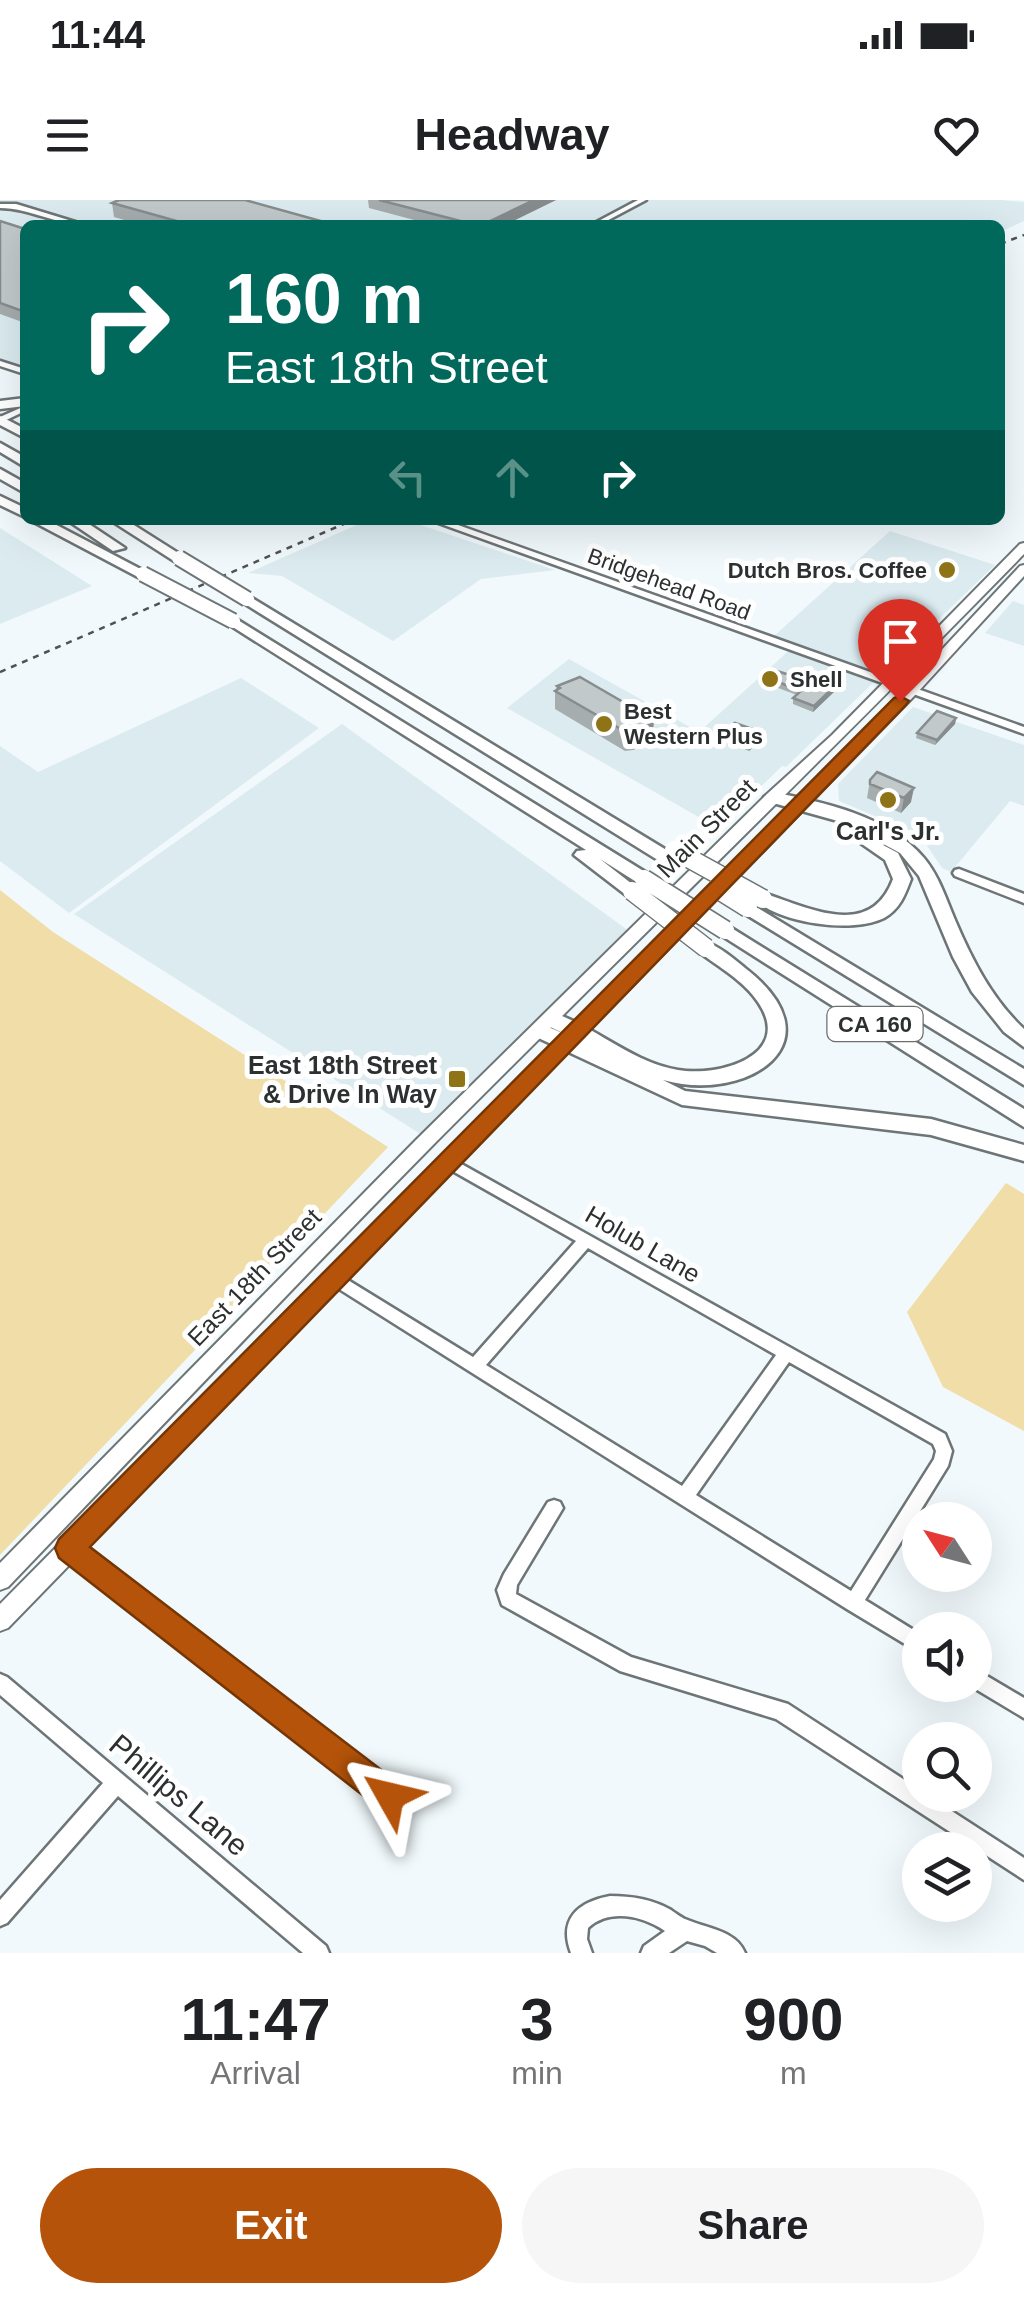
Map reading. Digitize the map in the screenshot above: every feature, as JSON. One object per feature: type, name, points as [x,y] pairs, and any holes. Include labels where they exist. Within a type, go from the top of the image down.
[{"type":"highway","points":[[48,525],[148,572],[233,620],[397,726],[410,741],[638,885],[761,994],[776,1017],[774,1042],[756,1065],[724,1078],[673,1076],[570,1036]]},
{"type":"highway","points":[[81,525],[148,572]]},
{"type":"highway","name":"CA 160","points":[[126,525],[469,736],[756,903],[1024,1078]]},
{"type":"highway","points":[[146,525],[181,556]]},
{"type":"highway","points":[[772,797],[880,834],[916,860],[972,977],[991,1006],[1024,1040]]},
{"type":"highway","points":[[756,903],[799,916],[846,921],[886,906],[900,890],[899,868],[882,849],[797,806]]},
{"type":"highway","name":"CA 160","points":[[638,885],[725,930],[1024,1119]]},
{"type":"highway","points":[[545,1024],[682,1098],[931,1127],[1024,1154]]},
{"type":"main road","name":"Main Street","points":[[545,1024],[891,684],[1024,547]]},
{"type":"main road","name":"Main Street","points":[[570,1036],[1024,570]]},
{"type":"main road","name":"East 18th Street","points":[[0,1579],[545,1024]]},
{"type":"main road","points":[[0,1620],[570,1036]]},
{"type":"street","points":[[604,220],[642,200]]},
{"type":"street","points":[[0,206],[16,206],[65,220]]},
{"type":"street","name":"Bridgehead Road","points":[[449,525],[1024,731]]},
{"type":"street","points":[[960,873],[1024,899]]},
{"type":"street","name":"Holub Lane","points":[[448,1162],[939,1439],[944,1451],[942,1461],[853,1603]]},
{"type":"street","points":[[475,1366],[586,1240]]},
{"type":"street","points":[[333,1278],[902,1633]]},
{"type":"street","points":[[684,1497],[787,1353]]},
{"type":"street","points":[[554,1508],[510,1580],[508,1599],[607,1656],[781,1711],[1024,1870]]},
{"type":"street","points":[[70,1548],[390,1796]]},
{"type":"street","name":"Phillips Lane","points":[[0,1683],[319,1953]]},
{"type":"street","points":[[992,1689],[1024,1709]]},
{"type":"street","points":[[0,1916],[117,1782]]},
{"type":"street","points":[[582,1953],[576,1937],[578,1924],[593,1911],[608,1907],[656,1912],[684,1930],[714,1937],[735,1953]]},
{"type":"street","points":[[651,1953],[684,1930]]},
{"type":"shaded area","points":[[0,200],[1024,202],[1024,221],[1005,230],[1005,220],[20,220],[20,368],[0,361]]},
{"type":"shaded area","points":[[357,525],[421,525],[555,570],[481,579],[393,641],[282,576],[248,573]]},
{"type":"shaded area","points":[[0,528],[92,586],[0,624]]},
{"type":"shaded area","points":[[890,531],[995,565],[718,828],[507,708],[569,659],[699,732],[794,646],[773,637]]},
{"type":"shaded area","points":[[1013,601],[1024,605],[1024,646],[985,633]]},
{"type":"shaded area","points":[[241,678],[319,728],[69,913],[0,861],[0,746],[38,772]]},
{"type":"shaded area","points":[[913,707],[1024,745],[1024,806],[1010,801],[951,872],[942,868],[920,835],[839,801],[838,784]]},
{"type":"shaded area","points":[[342,724],[629,931],[425,1137],[74,914]]},
{"type":"shaded area","points":[[0,890],[53,932],[388,1147],[0,1555]]},
{"type":"shaded area","points":[[1006,1183],[1024,1194],[1024,1431],[943,1387],[907,1312]]},
{"type":"building","points":[[245,200],[317,220],[173,220],[112,203]]},
{"type":"building","points":[[379,200],[534,200],[492,220],[457,220]]},
{"type":"building","points":[[0,221],[20,227],[20,310],[0,303]]},
{"type":"building","points":[[771,669],[811,682],[815,678],[836,685],[814,706],[793,698],[801,691],[763,676]]},
{"type":"building","points":[[580,677],[654,720],[626,732],[555,691],[560,688],[557,686]]},
{"type":"building","points":[[937,711],[956,718],[937,740],[917,733]]},
{"type":"building","points":[[735,723],[761,732],[751,741],[725,730]]},
{"type":"building","points":[[877,772],[914,788],[904,798],[870,784]]},
{"type":"railway","points":[[1005,242],[1024,235]]},
{"type":"railway","points":[[0,672],[341,525]]},
{"type":"place","name":"Dutch Bros. Coffee","points":[[947,570]]},
{"type":"place","name":"Shell","points":[[770,679]]},
{"type":"place","name":"Best Western Plus","points":[[604,724]]},
{"type":"place","name":"Carl's Jr.","points":[[888,800]]},
{"type":"place","name":"East 18th Street & Drive In Way","points":[[457,1079]]},
{"type":"route","points":[[390,1796],[70,1548],[900,701]]}]
